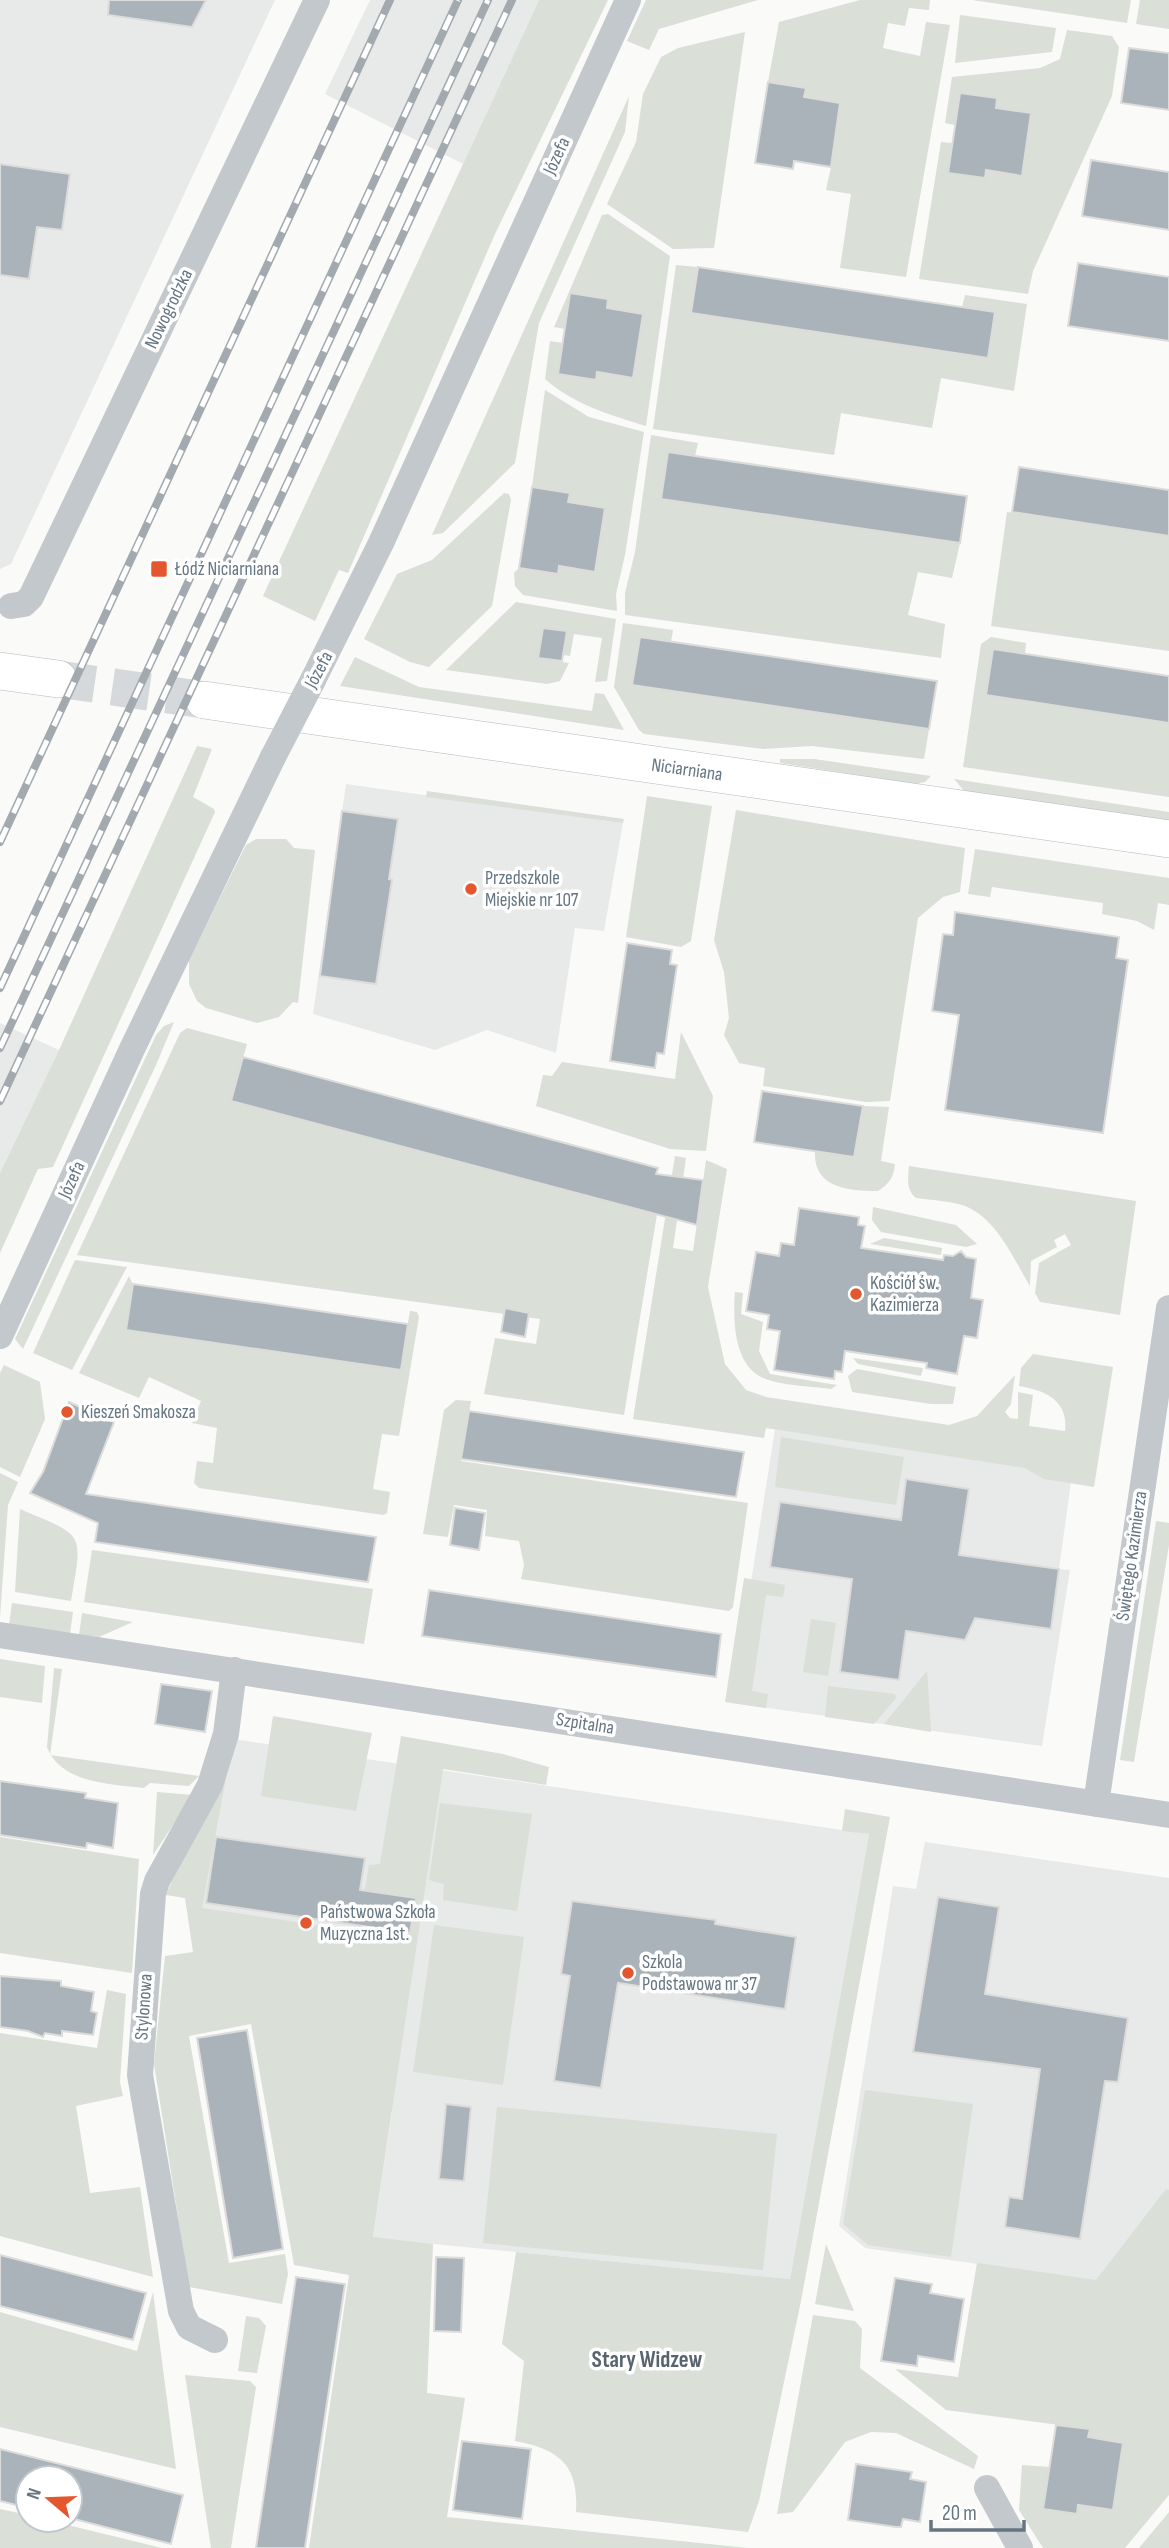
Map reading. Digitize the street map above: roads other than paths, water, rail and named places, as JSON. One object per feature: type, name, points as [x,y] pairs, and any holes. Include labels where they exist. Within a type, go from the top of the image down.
[{"type":"street","name":"Nowogrodzka","points":[[11,606],[24,604],[31,597],[317,0]]},
{"type":"street","name":"Józefa","points":[[0,1336],[132,1049],[273,757],[381,543],[628,0]]},
{"type":"street","points":[[0,671],[58,679]]},
{"type":"street","name":"Niciarniana","points":[[204,700],[1169,839]]},
{"type":"street","name":"Świętego Kazimierza","points":[[1096,1804],[1166,1349],[1169,1308]]},
{"type":"street","name":"Szpitalna","points":[[0,1634],[1169,1815]]},
{"type":"street","name":"Stylonowa","points":[[215,2340],[188,2327],[181,2311],[140,2075],[153,1894],[210,1785],[226,1734],[234,1670]]},
{"type":"street","points":[[987,2488],[1020,2548]]},
{"type":"tunnel","points":[[58,679],[204,700]]},
{"type":"railway","points":[[0,842],[390,0]]},
{"type":"railway","points":[[0,988],[458,0]]},
{"type":"railway","points":[[0,1048],[488,0]]},
{"type":"railway","points":[[0,1101],[512,0]]},
{"type":"place","name":"Łódź Niciarniana","points":[[159,569]]},
{"type":"place","name":"Przedszkole Miejskie nr 107","points":[[471,889]]},
{"type":"place","name":"Kościół św. Kazimierza","points":[[856,1294]]},
{"type":"place","name":"Kieszeń Smakosza","points":[[67,1412]]},
{"type":"place","name":"Państwowa Szkoła Muzyczna 1st.","points":[[306,1923]]},
{"type":"place","name":"Szkola Podstawowa nr 37","points":[[628,1973]]},
{"type":"district","name":"Stary Widzew","points":[[647,2360]]}]
